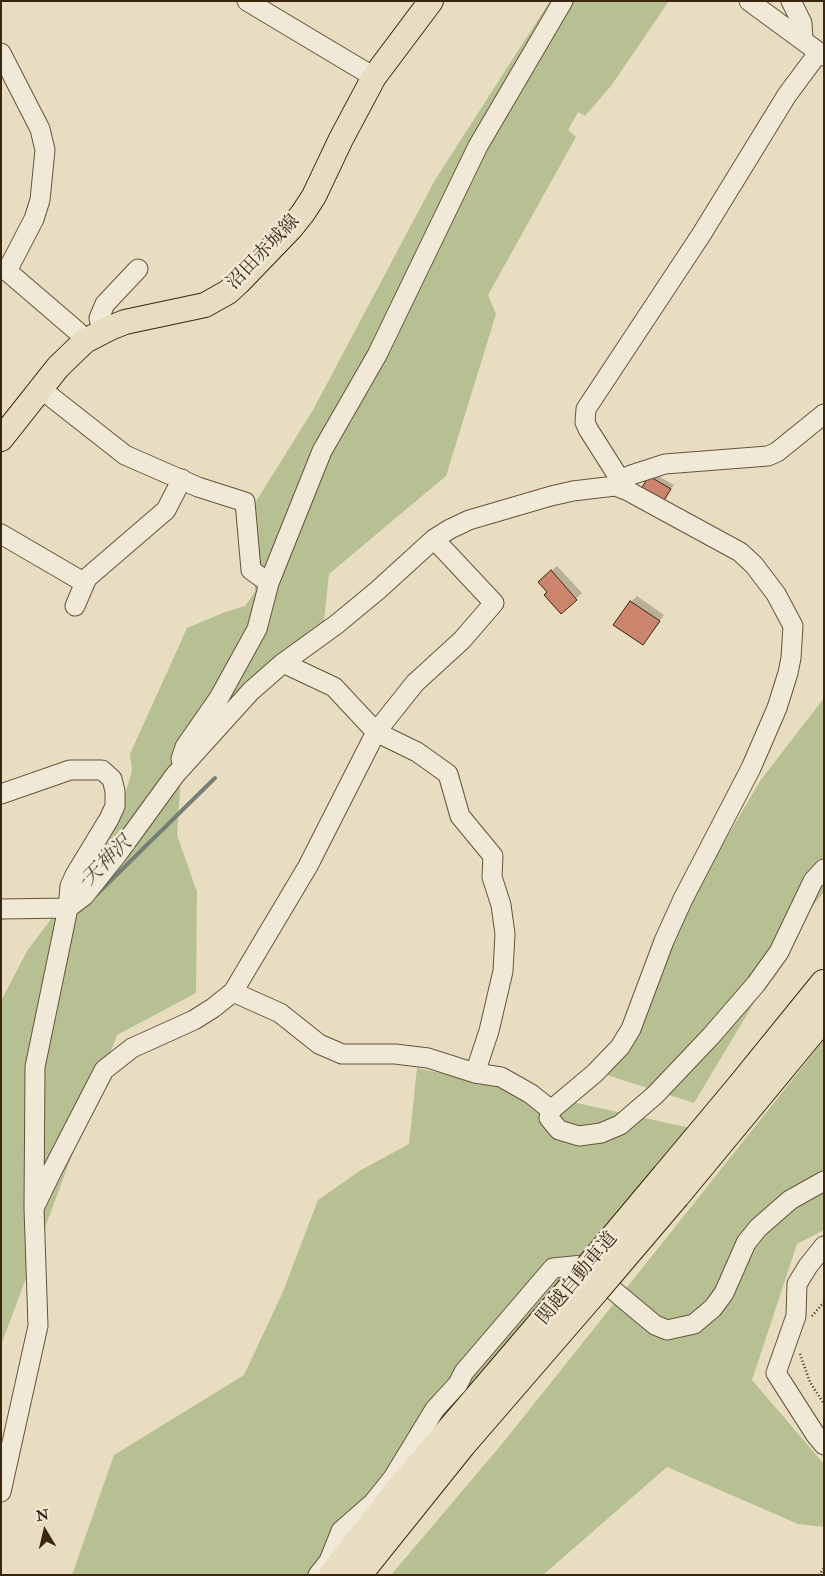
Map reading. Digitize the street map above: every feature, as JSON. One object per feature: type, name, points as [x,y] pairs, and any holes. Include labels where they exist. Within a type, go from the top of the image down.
[{"type":"highway","name":"関越自動車道","points":[[671,1186],[742,1085],[824,984]]},
{"type":"highway","name":"関越自動車道","points":[[333,1575],[410,1493],[671,1186],[824,1016]]},
{"type":"highway","name":"関越自動車道","points":[[357,1575],[410,1493]]},
{"type":"main road","name":"沼田赤城線","points":[[1,439],[58,367],[94,336],[125,322],[205,304],[228,292],[239,282],[291,228],[314,196],[341,139],[374,77],[431,1]]},
{"type":"street","points":[[247,1],[374,77]]},
{"type":"street","points":[[175,774],[185,747],[219,698],[257,629],[269,584],[322,451],[377,356],[478,146],[563,1]]},
{"type":"street","points":[[749,1],[821,54],[787,95],[701,235],[586,409],[585,422],[618,484],[740,552],[754,565],[776,594],[793,626],[791,658],[777,708],[751,768],[683,899],[664,941],[631,1029],[620,1047],[595,1073],[551,1110],[549,1118],[559,1130],[579,1136],[601,1133],[620,1125],[655,1095],[711,1036],[756,984],[779,952],[812,881],[824,869]]},
{"type":"street","points":[[791,1],[802,23],[803,39]]},
{"type":"street","points":[[1,53],[40,129],[45,150],[40,200],[34,219],[7,271],[78,332],[94,336],[105,304],[138,269]]},
{"type":"street","points":[[41,389],[125,454],[182,480],[245,502],[251,570],[269,584]]},
{"type":"street","points":[[1,909],[68,908],[84,896],[119,852],[175,774],[251,691],[283,663],[338,624],[434,539],[450,528],[469,520],[551,496],[618,484],[642,471],[677,462],[768,456],[778,452],[824,414]]},
{"type":"street","points":[[75,606],[87,578],[166,510],[182,480]]},
{"type":"street","points":[[1,534],[85,582]]},
{"type":"street","points":[[34,1208],[104,1070],[132,1048],[194,1020],[233,992],[308,866],[376,732],[415,683],[462,640],[494,603],[434,539]]},
{"type":"street","points":[[283,663],[334,687],[376,732],[418,752],[448,774],[460,816],[493,856],[492,877],[501,905],[505,934],[502,971],[489,1031],[475,1073]]},
{"type":"street","points":[[1,794],[70,770],[102,770],[112,779],[115,791],[115,806],[110,819],[70,886],[68,908],[35,1067],[34,1208],[38,1326],[1,1492]]},
{"type":"street","points":[[233,992],[280,1013],[319,1044],[342,1054],[395,1054],[428,1058],[475,1073],[501,1077],[530,1094],[551,1110]]},
{"type":"street","points":[[318,1575],[329,1561],[341,1531],[373,1503],[393,1478],[435,1409],[458,1384],[464,1372],[553,1268],[583,1265],[655,1325],[667,1330],[694,1324],[713,1308],[724,1293],[746,1243],[758,1228],[790,1200],[824,1181]]},
{"type":"street","points":[[824,1246],[797,1284],[796,1316],[776,1374],[824,1445]]},
{"type":"path","points":[[811,1317],[824,1302]]},
{"type":"path","points":[[798,1348],[810,1382],[824,1404]]},
{"type":"path","points":[[819,1575],[824,1568]]},
{"type":"green space","points":[[550,1],[669,1],[611,86],[585,116],[578,112],[568,130],[576,137],[488,295],[496,314],[446,476],[329,574],[324,621],[248,681],[182,762],[177,835],[197,892],[196,993],[117,1035],[1,1345],[1,1001],[27,951],[81,879],[118,818],[132,771],[130,754],[187,628],[245,606],[255,592],[254,554],[245,519],[313,410],[435,180]]},
{"type":"green space","points":[[824,698],[824,892],[811,908],[694,1103],[604,1074],[666,941],[760,781]]},
{"type":"green space","points":[[824,1040],[824,1230],[797,1244],[752,1380],[824,1464],[824,1527],[798,1524],[667,1467],[543,1575],[391,1575],[502,1444]]},
{"type":"green space","points":[[417,1068],[695,1129],[344,1575],[72,1575],[114,1455],[244,1375],[282,1294],[318,1200],[361,1170],[409,1144]]},
{"type":"building","points":[[649,476],[671,489],[663,502],[641,489]]},
{"type":"building","points":[[551,570],[577,600],[561,614],[544,595],[547,592],[538,582]]},
{"type":"building","points":[[630,601],[660,621],[643,645],[613,625]]},
{"type":"waterway","name":"天神沢","points":[[97,894],[215,778]]}]
